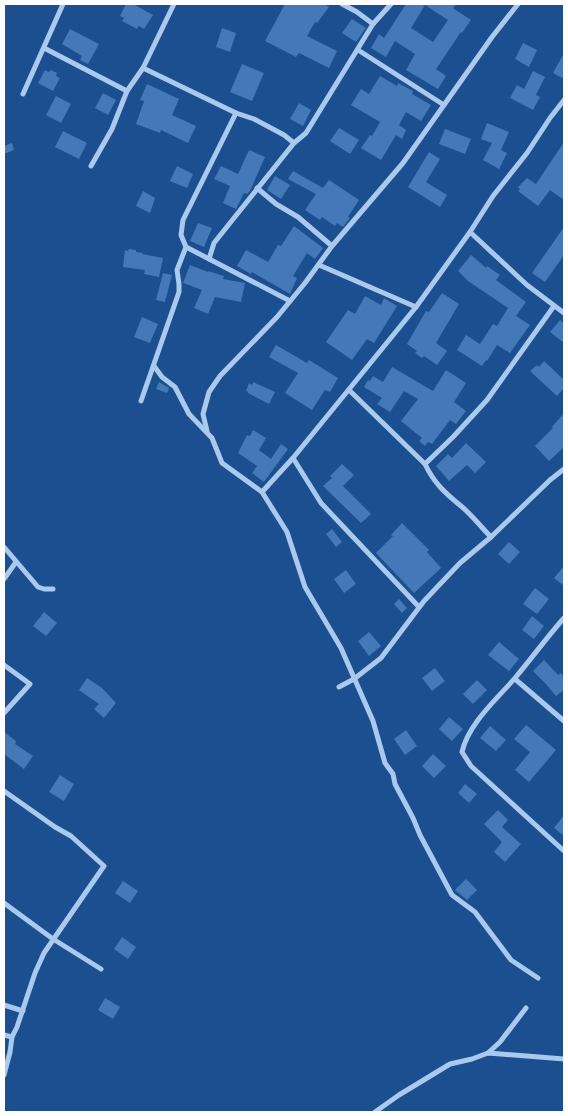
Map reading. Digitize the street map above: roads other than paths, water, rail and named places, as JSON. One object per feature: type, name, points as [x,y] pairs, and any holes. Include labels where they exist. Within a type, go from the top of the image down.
[{"type":"street","points":[[23,94],[63,4]]},
{"type":"street","points":[[91,166],[112,129],[127,91],[143,68],[174,4]]},
{"type":"street","points":[[342,4],[373,24]]},
{"type":"street","points":[[209,259],[214,243],[294,142],[306,133],[373,24],[391,4]]},
{"type":"street","points":[[207,431],[203,414],[209,392],[220,376],[290,301],[332,246],[403,163],[518,4]]},
{"type":"street","points":[[44,48],[127,91]]},
{"type":"street","points":[[358,50],[444,105]]},
{"type":"street","points":[[143,68],[236,113],[254,119],[294,142]]},
{"type":"street","points":[[262,492],[293,458],[416,307],[470,232],[493,196],[527,153],[564,100]]},
{"type":"street","points":[[140,401],[154,366],[178,292],[177,270],[186,247],[182,235],[183,220],[236,113]]},
{"type":"street","points":[[257,188],[276,204],[298,217],[332,246]]},
{"type":"street","points":[[470,232],[528,285],[564,313]]},
{"type":"street","points":[[186,247],[290,301]]},
{"type":"street","points":[[319,265],[416,307]]},
{"type":"street","points":[[426,464],[487,400],[554,306]]},
{"type":"street","points":[[154,366],[162,377],[175,387],[190,414],[212,438],[222,464],[262,492],[288,532],[305,587],[342,648],[373,721],[385,763],[393,774],[395,784],[452,895],[474,912],[511,960],[538,978]]},
{"type":"street","points":[[349,390],[426,464],[431,476],[439,487],[461,506],[491,537]]},
{"type":"street","points":[[293,458],[321,503],[419,607]]},
{"type":"street","points":[[339,687],[354,679],[381,658],[419,607],[460,563],[564,469]]},
{"type":"street","points":[[4,547],[38,587],[53,589]]},
{"type":"street","points":[[4,579],[16,562]]},
{"type":"street","points":[[564,618],[515,679],[489,706],[464,742],[462,752],[471,766],[564,851]]},
{"type":"street","points":[[4,665],[30,684],[4,713]]},
{"type":"street","points":[[515,679],[564,721]]},
{"type":"street","points":[[4,791],[54,828],[71,836],[104,866],[44,953],[12,1037],[4,1075]]},
{"type":"street","points":[[4,904],[53,939],[100,969]]},
{"type":"street","points":[[4,1005],[23,1011]]},
{"type":"street","points":[[375,1112],[450,1064],[488,1053],[500,1042],[526,1008]]},
{"type":"street","points":[[4,1035],[12,1037]]},
{"type":"street","points":[[488,1053],[564,1059]]}]
